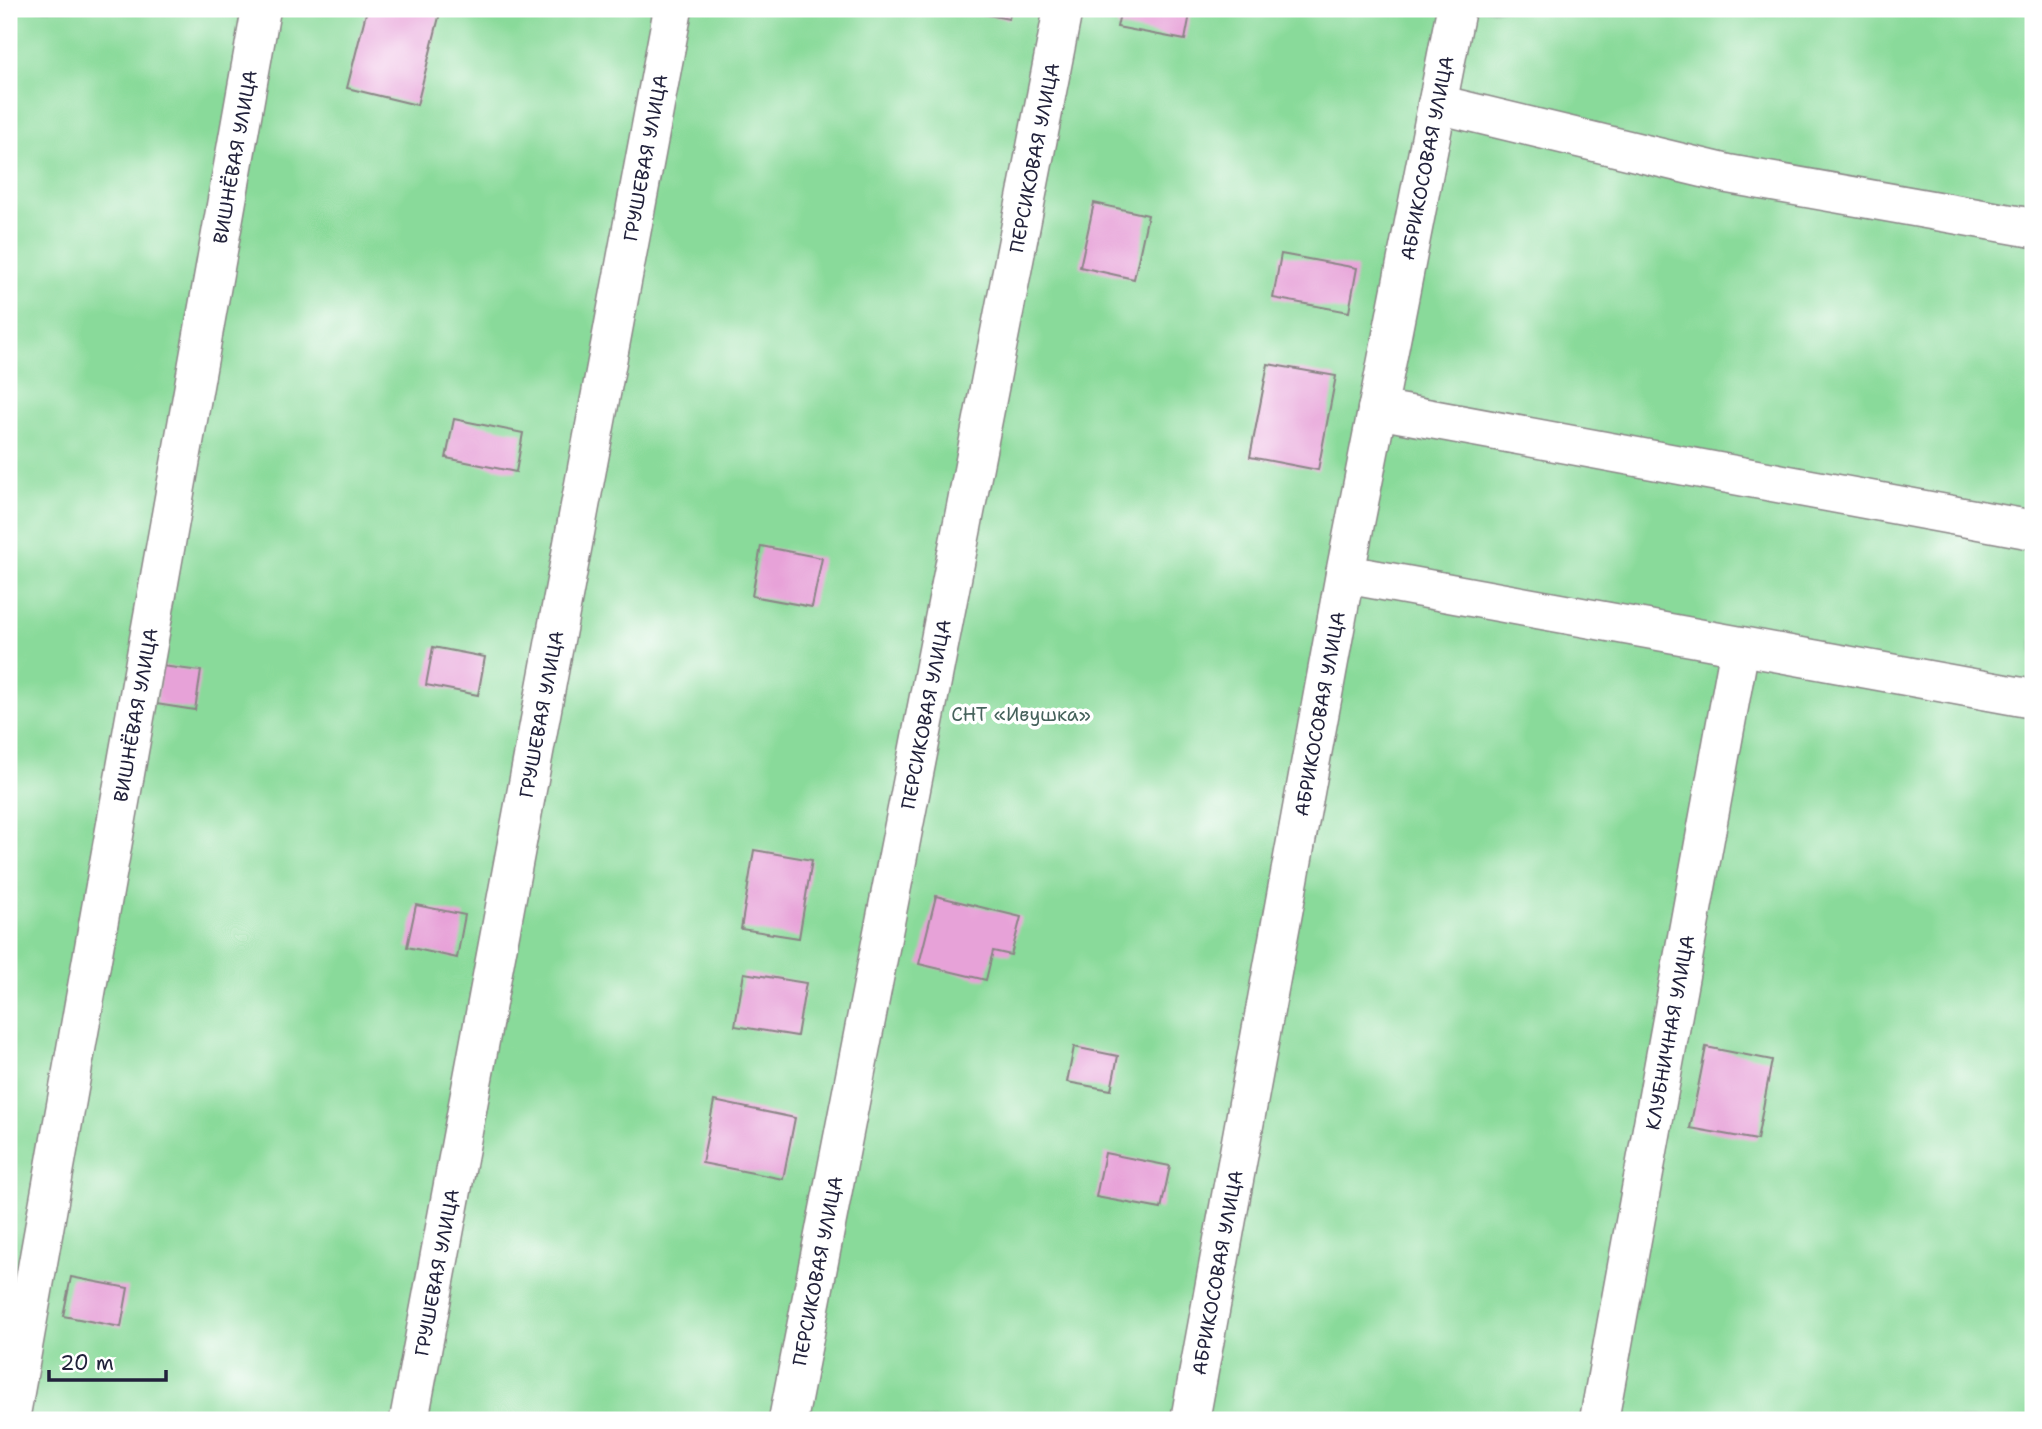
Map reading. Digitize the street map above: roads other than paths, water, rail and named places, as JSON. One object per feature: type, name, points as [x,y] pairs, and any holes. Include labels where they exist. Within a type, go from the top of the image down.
[{"type":"street","name":"ВИШНЁВАЯ УЛИЦА","points":[[10,1420],[261,9]]},
{"type":"street","name":"ГРУШЕВАЯ УЛИЦА","points":[[409,1420],[673,9]]},
{"type":"street","name":"ПЕРСИКОВАЯ УЛИЦА","points":[[788,1420],[1063,9]]},
{"type":"street","name":"АБРИКОСОВАЯ УЛИЦА","points":[[1190,1420],[1345,574],[1456,9]]},
{"type":"street","points":[[1437,104],[1728,174],[2033,228]]},
{"type":"street","points":[[1377,409],[2033,530]]},
{"type":"street","points":[[1345,574],[2033,699]]},
{"type":"street","name":"КЛУБНИЧНАЯ УЛИЦА","points":[[1599,1420],[1740,646]]},
{"type":"park label","name":"СНТ «Ивушка»","points":[[1021,714]]}]
